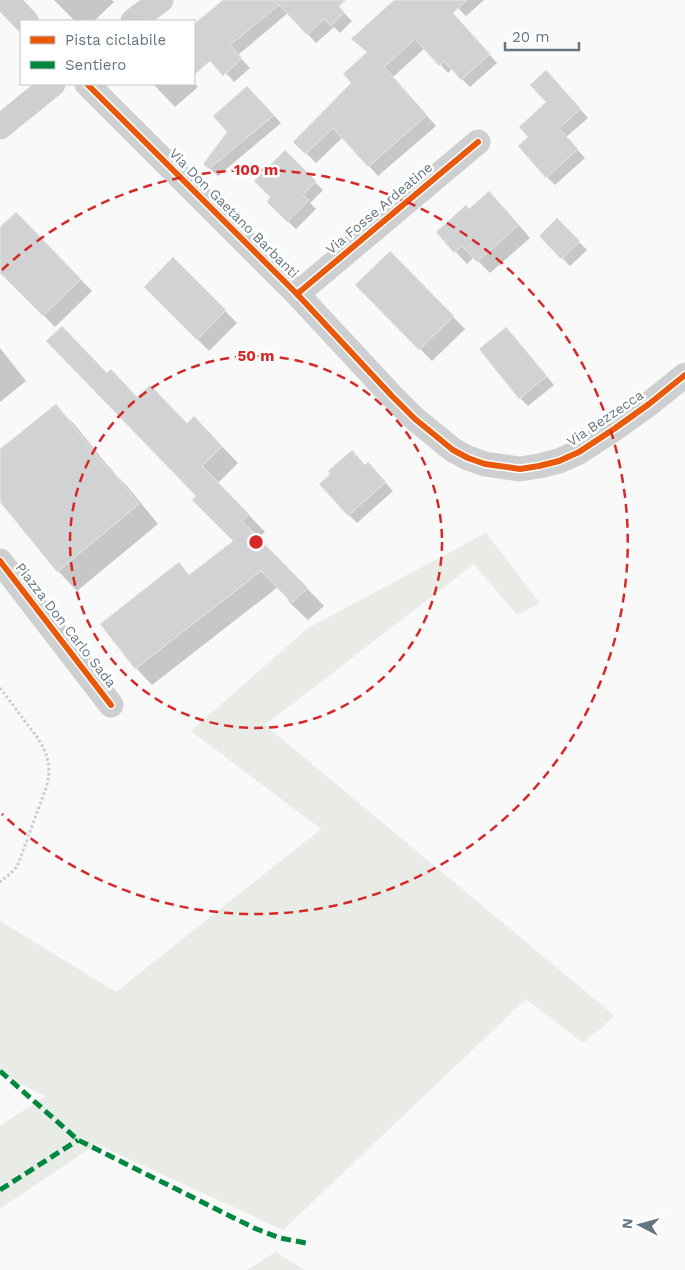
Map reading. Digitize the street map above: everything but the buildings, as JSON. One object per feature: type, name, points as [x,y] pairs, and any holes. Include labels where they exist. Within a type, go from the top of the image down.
[{"type":"street","points":[[6,0],[25,20]]},
{"type":"street","points":[[134,20],[161,0]]},
{"type":"street","points":[[0,128],[52,85]]},
{"type":"street","name":"Via Don Gaetano Barbanti","points":[[88,85],[297,294],[415,419],[453,450],[485,464],[502,467]]},
{"type":"street","name":"Via Fosse Ardeatine","points":[[297,294],[478,142]]},
{"type":"street","name":"Via Bezzecca","points":[[502,467],[520,469],[539,466],[560,461],[579,452],[642,409],[685,375]]},
{"type":"street","name":"Piazza Don Carlo Sada","points":[[0,561],[111,704]]},
{"type":"path","points":[[0,688],[43,745],[49,771],[46,788],[16,867],[0,882]]},
{"type":"shaded area","points":[[486,533],[540,603],[517,615],[474,564],[265,725],[615,1016],[583,1043],[526,999],[283,1230],[96,1144],[0,1209],[0,1126],[46,1096],[0,1075],[0,921],[116,992],[321,829],[191,731],[308,628]]},
{"type":"shaded area","points":[[276,1252],[304,1270],[247,1270]]},
{"type":"marked path","points":[[0,1071],[78,1140],[254,1228],[280,1238],[306,1243]]},
{"type":"marked path","points":[[0,1190],[78,1140]]},
{"type":"cycle path","points":[[88,85],[297,294],[415,419],[453,450],[468,458],[485,464],[520,469],[559,461],[579,452],[614,429],[685,375]]},
{"type":"cycle path","points":[[297,294],[478,142]]},
{"type":"cycle path","points":[[0,561],[111,705]]}]
